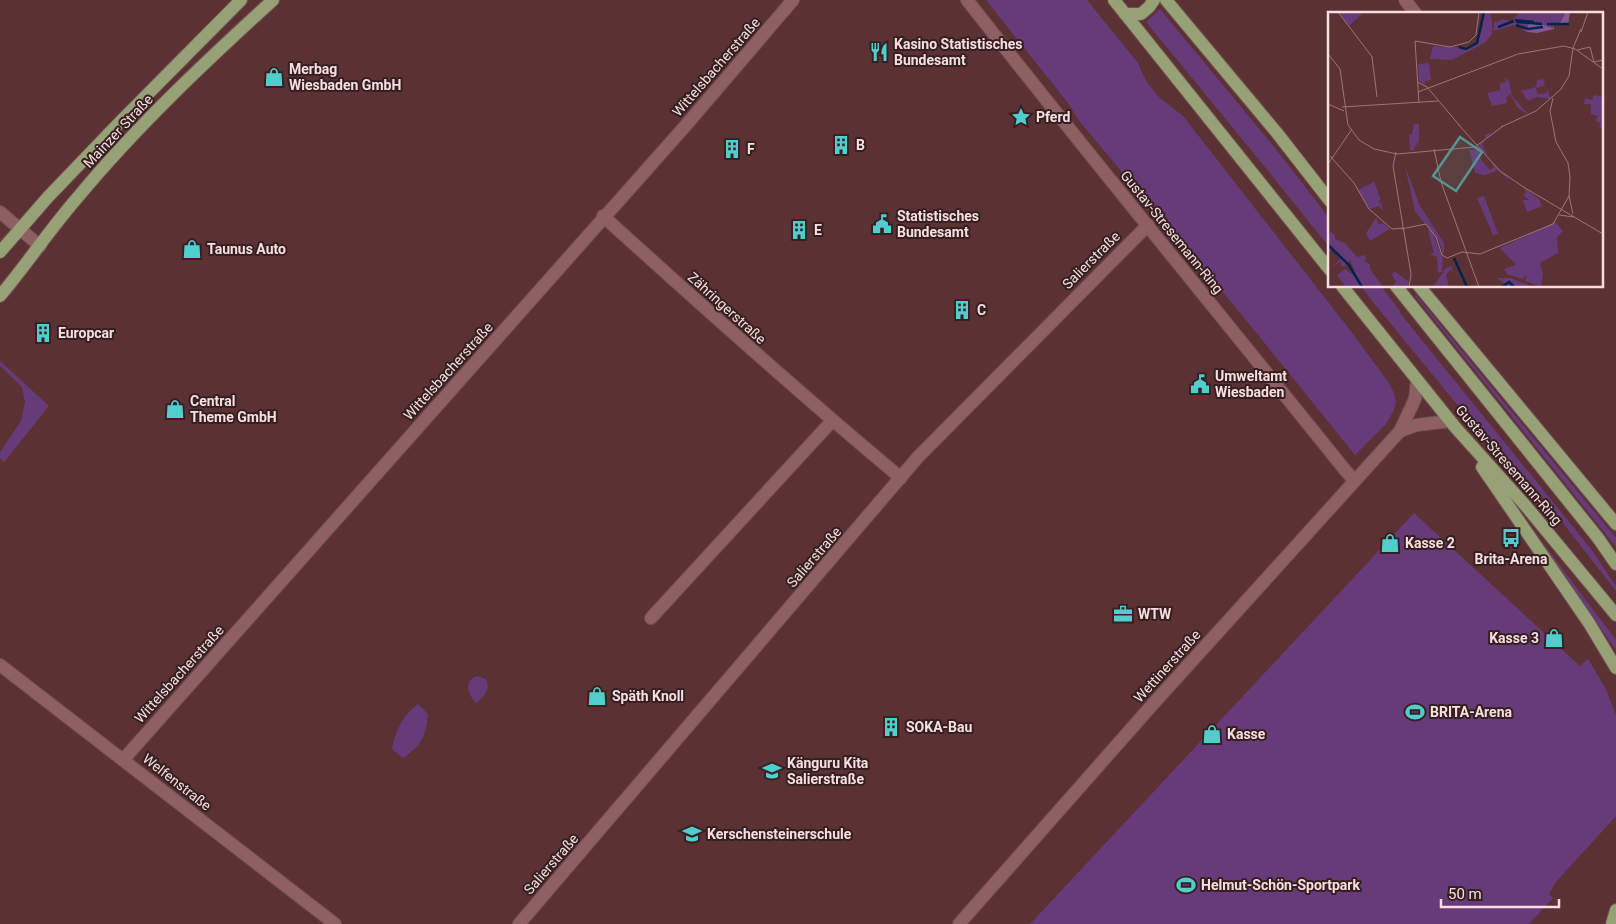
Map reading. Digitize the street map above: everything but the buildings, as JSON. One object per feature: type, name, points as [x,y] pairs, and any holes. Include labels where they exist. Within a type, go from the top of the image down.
[{"type":"main road","name":"Mainzer Straße","points":[[0,252],[19,229],[121,121],[242,0]]},
{"type":"main road","name":"Mainzer Straße","points":[[0,296],[87,186],[172,96],[273,0]]},
{"type":"main road","points":[[1114,0],[1328,268]]},
{"type":"main road","points":[[1125,14],[1141,14],[1149,8],[1154,0]]},
{"type":"main road","points":[[1166,0],[1277,133],[1328,198]]},
{"type":"main road","points":[[1277,133],[1328,186]]},
{"type":"main road","name":"Gustav-Stresemann-Ring","points":[[1344,288],[1452,424],[1525,505],[1616,615]]},
{"type":"main road","name":"Gustav-Stresemann-Ring","points":[[1398,288],[1598,538],[1616,564]]},
{"type":"main road","points":[[1422,288],[1616,524]]},
{"type":"main road","points":[[1452,424],[1588,623],[1616,668]]},
{"type":"main road","points":[[1612,924],[1616,910]]},
{"type":"street","name":"Wittelsbacherstraße","points":[[123,760],[603,216],[687,124],[793,0]]},
{"type":"street","name":"Gustav-Stresemann-Ring","points":[[967,0],[1065,124],[1355,481]]},
{"type":"street","points":[[1404,0],[1414,12]]},
{"type":"street","points":[[0,212],[40,246]]},
{"type":"street","name":"Zähringerstraße","points":[[603,216],[730,332],[901,478]]},
{"type":"street","name":"Salierstraße","points":[[519,924],[938,436],[1148,224]]},
{"type":"street","name":"Wettinerstraße","points":[[959,924],[1153,704],[1400,431],[1415,399],[1417,381]]},
{"type":"street","points":[[651,618],[832,421]]},
{"type":"street","points":[[1400,431],[1417,425],[1452,424]]},
{"type":"street","name":"Welfenstraße","points":[[0,665],[335,924]]},
{"type":"shaded area","points":[[986,0],[1087,0],[1138,63],[1146,81],[1159,97],[1183,116],[1389,383],[1396,403],[1393,412],[1386,424],[1355,455],[1241,314],[1080,122],[1068,103]]},
{"type":"shaded area","points":[[1160,9],[1275,148],[1328,216],[1328,246],[1260,161],[1146,22]]},
{"type":"shaded area","points":[[1362,288],[1383,288],[1400,313],[1591,549],[1616,586],[1616,591],[1537,490],[1454,401]]},
{"type":"shaded area","points":[[1415,296],[1616,538],[1616,547]]},
{"type":"shaded area","points":[[0,361],[49,406],[4,462],[0,458],[0,452],[21,421],[25,402],[22,387],[0,366]]},
{"type":"shaded area","points":[[1476,454],[1616,640],[1616,650]]},
{"type":"shaded area","name":"BRITA-Arena","points":[[1414,513],[1580,666],[1588,659],[1606,689],[1616,715],[1616,816],[1556,882],[1549,894],[1553,898],[1529,924],[1030,924]]},
{"type":"shaded area","points":[[477,676],[486,679],[488,686],[484,695],[476,703],[469,692],[468,685]]},
{"type":"shaded area","points":[[418,704],[428,714],[426,728],[419,744],[403,758],[392,749],[393,742],[404,718]]},
{"type":"place","name":"Kasino Statistisches Bundesamt","points":[[879,52]]},
{"type":"place","name":"Merbag Wiesbaden GmbH","points":[[274,77]]},
{"type":"place","name":"Pferd","points":[[1021,117]]},
{"type":"place","name":"B","points":[[841,145]]},
{"type":"place","name":"F","points":[[732,149]]},
{"type":"place","name":"Statistisches Bundesamt","points":[[882,224]]},
{"type":"place","name":"E","points":[[799,230]]},
{"type":"place","name":"Taunus Auto","points":[[192,249]]},
{"type":"place","name":"C","points":[[962,310]]},
{"type":"place","name":"Europcar","points":[[43,333]]},
{"type":"place","name":"Umweltamt Wiesbaden","points":[[1200,384]]},
{"type":"place","name":"Central Theme GmbH","points":[[175,409]]},
{"type":"place","name":"Brita-Arena","points":[[1511,538]]},
{"type":"place","name":"Kasse 2","points":[[1390,543]]},
{"type":"place","name":"WTW","points":[[1123,614]]},
{"type":"place","name":"Kasse 3","points":[[1554,638]]},
{"type":"place","name":"Späth Knoll","points":[[597,696]]},
{"type":"place","name":"BRITA-Arena","points":[[1415,712]]},
{"type":"place","name":"SOKA-Bau","points":[[891,727]]},
{"type":"place","name":"Kasse","points":[[1212,734]]},
{"type":"place","name":"Känguru Kita Salierstraße","points":[[772,771]]},
{"type":"place","name":"Kerschensteinerschule","points":[[692,834]]},
{"type":"place","name":"Helmut-Schön-Sportpark","points":[[1186,885]]}]
